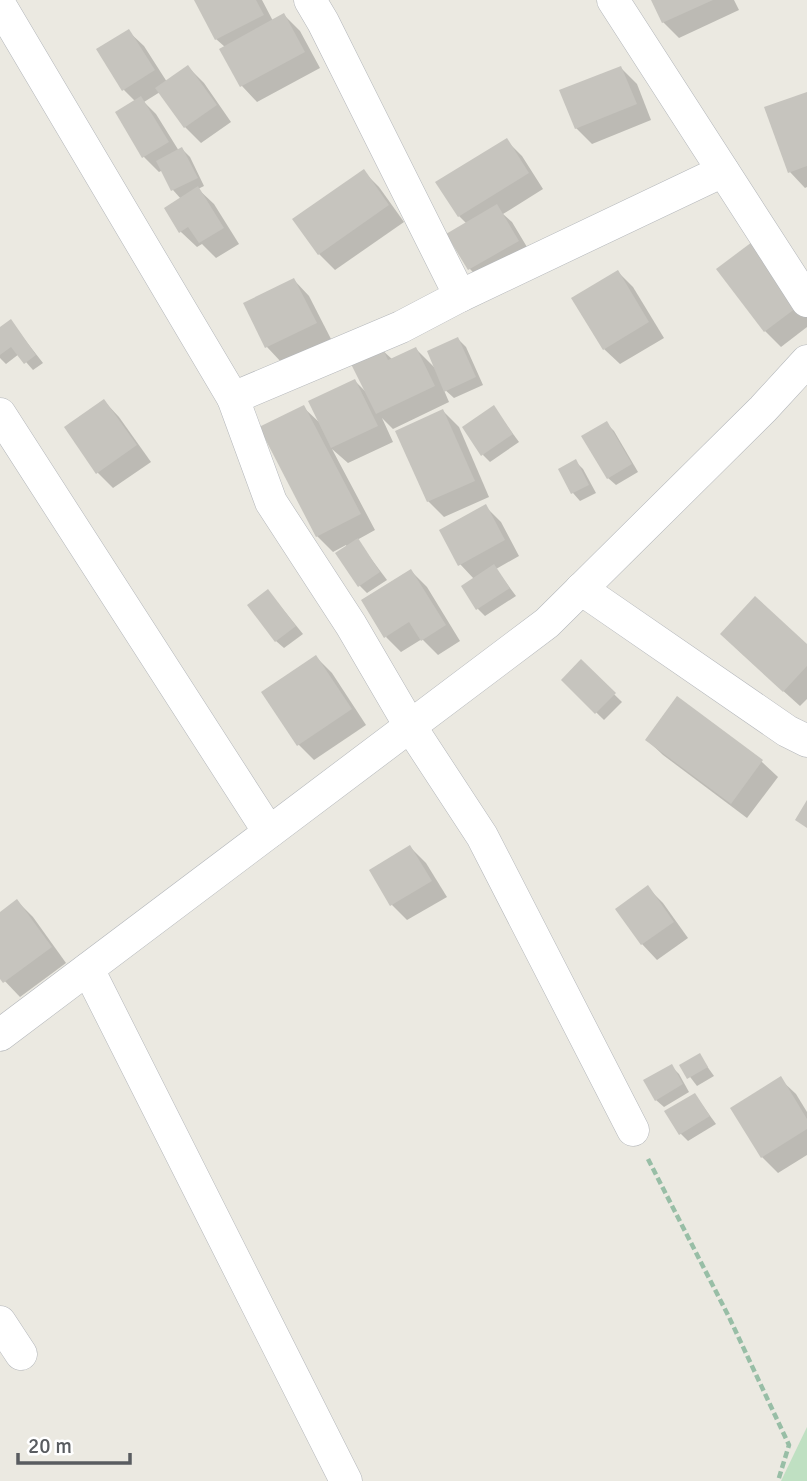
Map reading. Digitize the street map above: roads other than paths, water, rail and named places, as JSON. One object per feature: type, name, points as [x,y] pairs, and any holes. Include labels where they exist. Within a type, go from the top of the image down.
[{"type":"street","points":[[310,0],[460,296]]},
{"type":"street","points":[[613,0],[807,301]]},
{"type":"street","points":[[0,5],[233,398],[271,502],[351,625],[410,726],[482,836],[634,1130]]},
{"type":"street","points":[[233,398],[401,327],[460,296],[723,171]]},
{"type":"street","points":[[0,1035],[547,623],[763,409],[807,361]]},
{"type":"street","points":[[0,414],[269,832]]},
{"type":"street","points":[[581,589],[787,731],[807,741]]},
{"type":"street","points":[[88,969],[346,1481]]},
{"type":"street","points":[[0,1321],[21,1354]]}]
